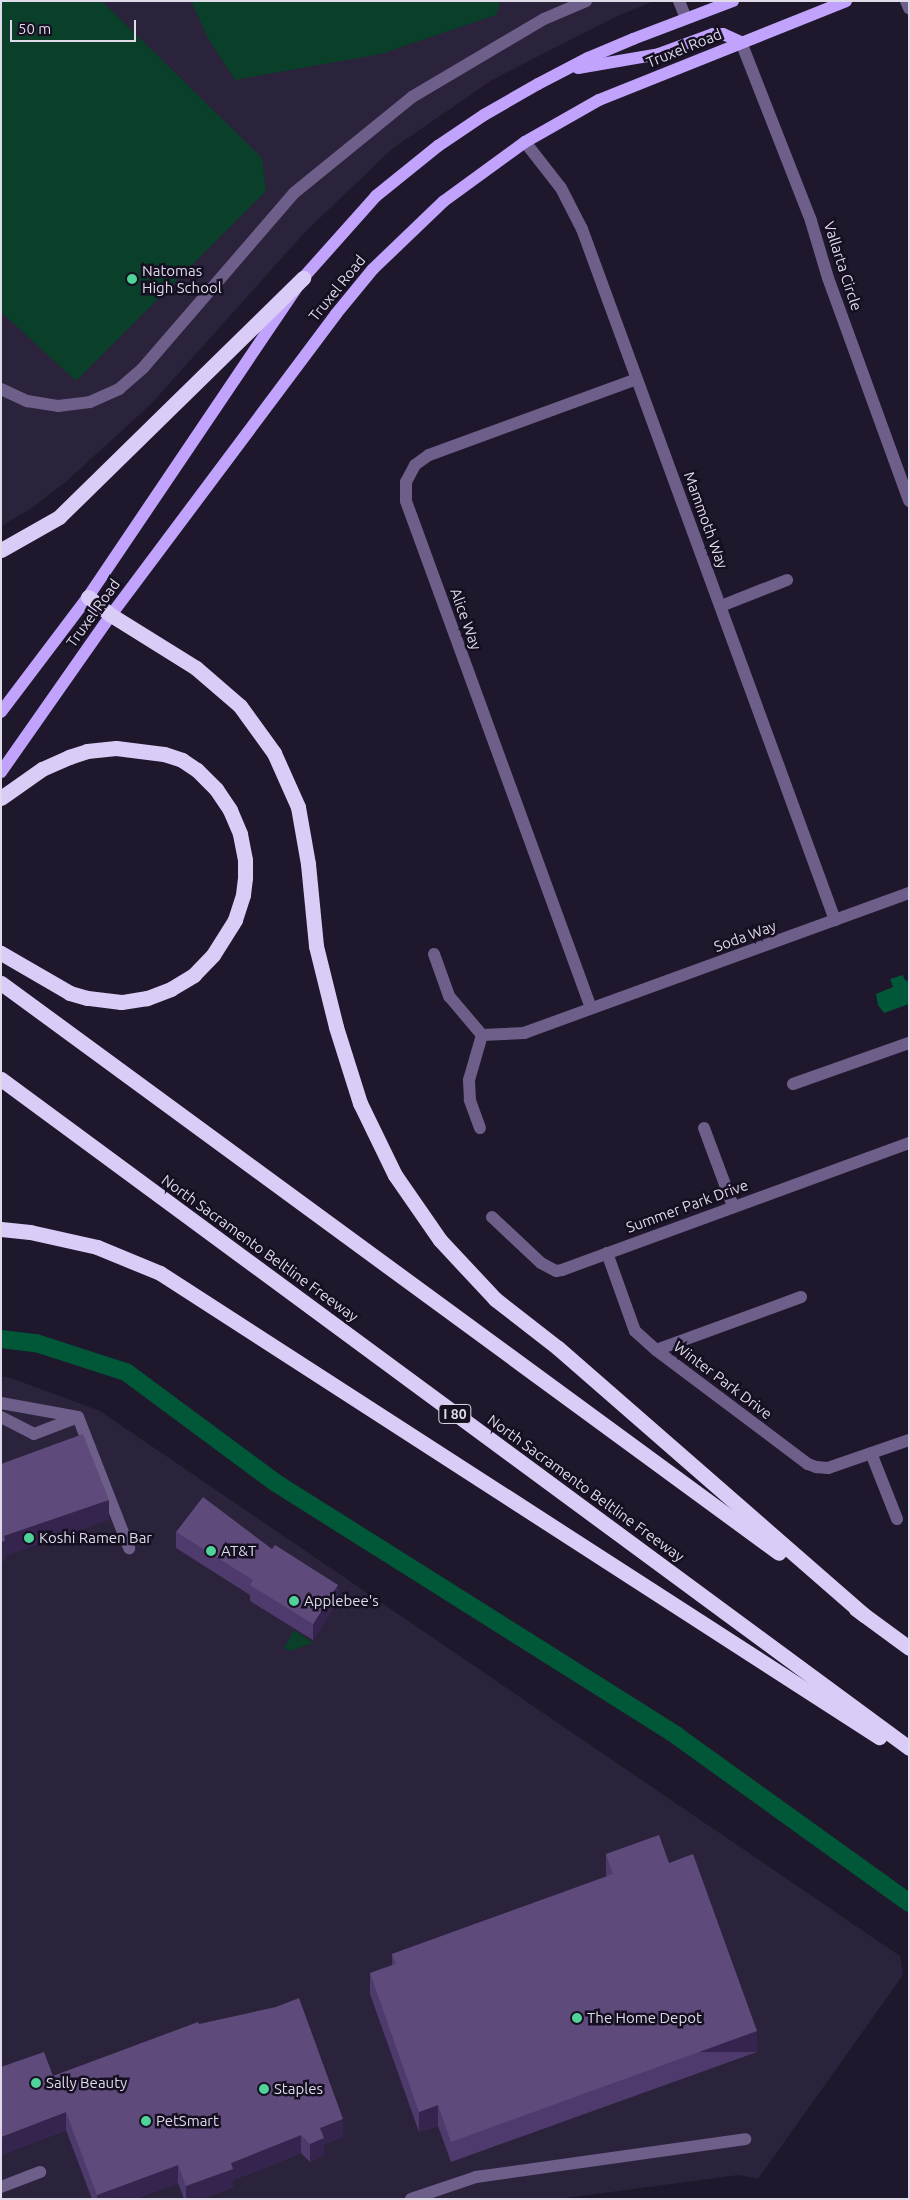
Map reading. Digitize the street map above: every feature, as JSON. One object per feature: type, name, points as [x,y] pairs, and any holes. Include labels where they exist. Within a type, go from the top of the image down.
[{"type":"highway","points":[[1,550],[59,517],[303,278]]},
{"type":"highway","points":[[88,597],[111,615],[196,668],[240,706],[274,753],[298,807],[308,864],[316,946],[336,1027],[360,1103],[395,1175],[440,1240],[495,1299],[558,1348],[864,1615]]},
{"type":"highway","points":[[1,798],[42,769],[87,751],[116,748],[164,754],[182,760],[197,770],[216,789],[230,810],[240,834],[245,869],[243,895],[235,920],[213,955],[194,975],[172,989],[147,998],[121,1002],[86,998],[70,993],[1,953]]},
{"type":"highway","points":[[1,983],[909,1648]]},
{"type":"highway","name":"North Sacramento Beltline Freeway","points":[[1,1079],[909,1748]]},
{"type":"highway","points":[[1,1229],[30,1232],[97,1247],[160,1274],[909,1756]]},
{"type":"main road","name":"Truxel Road","points":[[1,712],[88,597],[303,278],[376,196],[438,146],[484,115],[568,69],[597,54],[733,1]]},
{"type":"main road","name":"Truxel Road","points":[[1,772],[111,615],[336,314],[373,269],[444,201],[525,142],[599,100],[846,1]]},
{"type":"main road","points":[[568,69],[659,54],[713,34],[723,34],[741,42]]},
{"type":"street","points":[[1,389],[27,401],[58,406],[90,402],[118,389],[143,368],[294,193],[412,97],[544,19],[586,1]]},
{"type":"street","points":[[680,1],[686,18]]},
{"type":"street","points":[[906,1],[909,8]]},
{"type":"street","name":"Vallarta Circle","points":[[741,42],[811,220],[828,278],[909,501]]},
{"type":"street","name":"Mammoth Way","points":[[525,142],[560,188],[582,228],[836,920]]},
{"type":"street","name":"Alice Way","points":[[592,1008],[406,501],[406,482],[415,464],[429,455],[637,379]]},
{"type":"street","points":[[721,606],[787,580]]},
{"type":"street","name":"Soda Way","points":[[482,1035],[524,1033],[909,893]]},
{"type":"street","points":[[434,954],[449,996],[482,1035],[469,1080],[470,1100],[480,1128]]},
{"type":"street","points":[[793,1084],[909,1042]]},
{"type":"street","points":[[704,1128],[733,1206]]},
{"type":"street","name":"Summer Park Drive","points":[[492,1217],[541,1263],[556,1271],[909,1144]]},
{"type":"street","points":[[606,1253],[635,1330],[656,1350]]},
{"type":"street","name":"Winter Park Drive","points":[[656,1350],[801,1297]]},
{"type":"street","name":"Winter Park Drive","points":[[656,1350],[808,1464],[828,1468],[909,1440]]},
{"type":"street","points":[[1,1403],[78,1417]]},
{"type":"street","points":[[1,1416],[34,1434],[78,1417]]},
{"type":"street","points":[[78,1417],[129,1548]]},
{"type":"street","points":[[871,1453],[897,1519]]},
{"type":"street","points":[[411,2199],[476,2177],[745,2139]]},
{"type":"street","points":[[1,2187],[40,2172]]},
{"type":"shaded area","name":"Natomas High School","points":[[1,1],[654,1],[615,17],[492,80],[392,149],[305,232],[151,404],[68,480],[32,508],[1,526]]},
{"type":"shaded area","points":[[1,1],[102,1],[262,158],[266,191],[76,381],[1,312]]},
{"type":"shaded area","points":[[191,1],[501,1],[496,15],[381,54],[235,80],[209,40]]},
{"type":"shaded area","points":[[903,975],[904,979],[909,982],[909,1004],[884,1013],[878,1005],[876,994],[893,987],[890,979]]},
{"type":"shaded area","points":[[1,1377],[8,1377],[100,1411],[900,1956],[903,1975],[758,2179],[739,2175],[558,2199],[1,2199]]},
{"type":"shaded area","points":[[294,1630],[313,1643],[290,1651],[284,1648]]},
{"type":"building","points":[[83,1434],[109,1500],[4,1536],[5,1541],[1,1542],[1,1464]]},
{"type":"building","points":[[203,1497],[272,1549],[275,1545],[338,1585],[313,1624],[250,1585],[253,1580],[176,1532]]},
{"type":"building","name":"The Home Depot","points":[[659,1835],[669,1863],[693,1854],[757,2031],[451,2142],[438,2105],[419,2112],[370,1973],[396,1964],[392,1954],[613,1874],[606,1854]]},
{"type":"building","points":[[299,1998],[343,2119],[320,2128],[324,2138],[310,2144],[301,2135],[231,2163],[233,2169],[186,2186],[178,2165],[97,2195],[66,2112],[1,2137],[1,2067],[44,2052],[53,2076],[198,2022],[199,2024],[276,2007]]},
{"type":"waterway","points":[[1,1339],[36,1343],[126,1372],[276,1483],[677,1736],[909,1903]]},
{"type":"place","name":"Natomas High School","points":[[132,279]]},
{"type":"place","name":"Koshi Ramen Bar","points":[[29,1538]]},
{"type":"place","name":"AT&T","points":[[211,1551]]},
{"type":"place","name":"Applebee's","points":[[294,1601]]},
{"type":"place","name":"The Home Depot","points":[[577,2018]]},
{"type":"place","name":"Sally Beauty","points":[[36,2083]]},
{"type":"place","name":"Staples","points":[[264,2089]]},
{"type":"place","name":"PetSmart","points":[[146,2121]]}]
